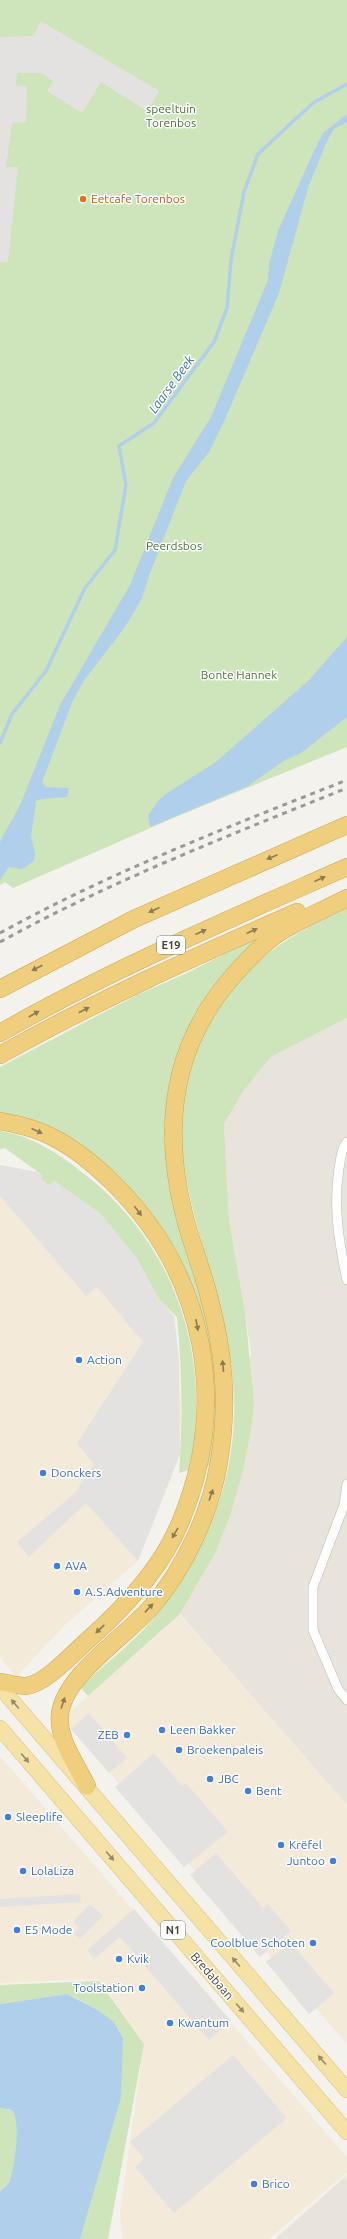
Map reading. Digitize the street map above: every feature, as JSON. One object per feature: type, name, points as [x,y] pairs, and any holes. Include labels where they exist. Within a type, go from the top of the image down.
[{"type":"highway","points":[[0,989],[134,919],[347,825]]},
{"type":"highway","name":"E19","points":[[0,1033],[41,1010],[163,949],[347,867]]},
{"type":"highway","points":[[0,1055],[52,1026],[172,966],[347,890]]},
{"type":"highway","points":[[87,1786],[64,1741],[60,1729],[59,1717],[63,1701],[78,1676],[153,1605],[180,1565],[194,1540],[204,1514],[219,1462],[226,1405],[222,1352],[209,1294],[183,1213],[173,1154],[174,1100],[179,1073],[190,1043],[216,995],[247,960],[281,932],[347,898]]},
{"type":"highway","points":[[0,1121],[34,1129],[76,1150],[131,1200],[161,1240],[178,1271],[195,1317],[205,1365],[207,1408],[204,1444],[194,1486],[180,1524],[162,1556],[145,1580],[127,1602],[102,1627],[43,1680],[27,1686],[0,1682]]},
{"type":"main road","name":"N1","points":[[0,1687],[87,1786],[107,1813],[347,2090]]},
{"type":"main road","name":"Bredabaan","points":[[0,1728],[347,2132]]},
{"type":"main road","points":[[332,2115],[343,2122],[347,2121]]},
{"type":"street","points":[[347,1142],[342,1148],[335,1190],[338,1237],[347,1280]]},
{"type":"street","points":[[347,1484],[344,1505],[313,1587],[314,1630],[338,1689],[347,1700]]},
{"type":"shaded area","points":[[41,21],[159,91],[147,111],[101,82],[82,113],[47,91],[53,81],[41,73],[17,73],[16,86],[27,86],[26,122],[12,123],[6,167],[18,167],[8,262],[0,262],[0,37],[33,36]]},
{"type":"shaded area","points":[[347,1018],[347,1805],[180,1614],[216,1552],[230,1516],[251,1353],[229,1220],[224,1124],[244,1090],[271,1057]]},
{"type":"shaded area","points":[[0,1165],[37,1172],[42,1175],[49,1185],[111,1225],[136,1257],[160,1301],[174,1316],[181,1412],[180,1454],[138,1561],[66,1624],[16,1677],[0,1657]]},
{"type":"shaded area","points":[[0,1165],[37,1172],[42,1175],[41,1180],[49,1185],[55,1181],[101,1214],[136,1257],[160,1301],[174,1316],[179,1359],[180,1454],[138,1561],[86,1503],[29,1557],[17,1542],[75,1493],[94,1464],[77,1443],[143,1342],[97,1287],[86,1296],[0,1196]]},
{"type":"shaded area","points":[[179,1614],[347,1805],[347,2044],[71,1729],[65,1716],[168,1626]]},
{"type":"shaded area","points":[[89,1713],[127,1758],[109,1773],[71,1729]]},
{"type":"shaded area","points":[[154,1753],[182,1786],[186,1783],[228,1832],[184,1867],[115,1787]]},
{"type":"shaded area","points":[[0,1756],[347,2157],[347,2172],[269,2239],[122,2239],[120,2213],[144,2043],[99,1979],[0,1983]]},
{"type":"shaded area","points":[[216,1853],[263,1908],[268,1904],[291,1931],[260,1957],[190,1875]]},
{"type":"shaded area","points":[[80,1894],[81,1902],[0,1907],[0,1899]]},
{"type":"shaded area","points":[[90,1904],[103,1916],[80,1939],[74,1934],[79,1928],[73,1922]]},
{"type":"shaded area","points":[[134,1909],[231,2021],[209,2040],[120,1937],[94,1959],[87,1950]]},
{"type":"shaded area","points":[[290,1942],[334,1993],[309,2014],[266,1962]]},
{"type":"shaded area","points":[[233,2055],[287,2118],[174,2213],[135,2167],[144,2158],[130,2142]]},
{"type":"shaded area","points":[[347,2175],[347,2239],[275,2239]]},
{"type":"green space","name":"Peerdsbos","points":[[0,0],[347,0],[347,747],[178,816],[13,888],[5,882],[0,885]]},
{"type":"green space","points":[[347,908],[347,1018],[271,1057],[244,1090],[224,1124],[229,1220],[245,1312],[254,1402],[251,1430],[243,1470],[230,1516],[216,1552],[180,1614],[88,1696],[80,1687],[128,1645],[146,1627],[171,1594],[210,1524],[224,1486],[230,1459],[234,1418],[230,1356],[217,1296],[192,1208],[182,1148],[182,1118],[186,1089],[194,1060],[204,1033],[219,1007],[237,983],[258,962],[278,946],[300,932]]},
{"type":"green space","points":[[260,936],[228,971],[195,1013],[179,1054],[167,1113],[205,1302],[219,1387],[212,1468],[205,1463],[208,1355],[135,1198],[0,1113],[0,1067],[135,996],[187,973]]},
{"type":"green space","points":[[0,1131],[11,1133],[44,1146],[55,1152],[83,1173],[112,1198],[136,1226],[157,1256],[173,1288],[185,1323],[193,1359],[196,1396],[195,1434],[188,1470],[179,1473],[181,1395],[177,1317],[160,1301],[136,1257],[55,1181],[49,1185],[41,1180],[42,1175],[5,1148],[0,1149]]},
{"type":"green space","points":[[99,1981],[144,2044],[108,2239],[80,2239],[121,2059],[123,2038],[114,2022],[98,2010],[67,1994],[0,2004],[0,1985]]},
{"type":"green space","points":[[0,2108],[12,2110],[15,2116],[17,2144],[10,2179],[0,2191]]},
{"type":"water","points":[[347,114],[347,122],[334,129],[327,141],[308,188],[279,293],[226,417],[209,452],[186,481],[150,573],[142,598],[125,627],[85,679],[73,700],[42,782],[46,787],[69,788],[67,797],[42,799],[36,801],[31,837],[35,853],[34,861],[22,869],[9,867],[0,880],[0,842],[21,803],[60,705],[130,585],[173,478],[211,417],[268,280],[269,264],[278,231],[313,153],[323,133]]},
{"type":"water","points":[[347,637],[347,717],[301,753],[285,760],[248,786],[150,827],[148,816],[157,802],[167,793],[216,762],[309,680]]},
{"type":"water","points":[[67,1994],[98,2010],[114,2022],[123,2038],[121,2097],[80,2239],[0,2239],[0,2191],[9,2183],[12,2173],[17,2133],[15,2116],[12,2110],[0,2108],[0,2004]]},
{"type":"waterway","name":"Laarse Beek","points":[[0,743],[12,714],[46,671],[85,588],[115,550],[126,485],[119,446],[154,423],[214,342],[227,308],[231,260],[244,192],[258,154],[313,103],[347,84]]},
{"type":"railway","points":[[0,933],[85,890],[171,851],[347,780]]},
{"type":"railway","points":[[0,942],[128,879],[215,841],[347,788]]},
{"type":"place","name":"Eetcafe Torenbos","points":[[83,199]]},
{"type":"place","name":"Action","points":[[79,1360]]},
{"type":"place","name":"Donckers","points":[[43,1473]]},
{"type":"place","name":"AVA","points":[[57,1566]]},
{"type":"place","name":"A.S.Adventure","points":[[77,1592]]},
{"type":"place","name":"Leen Bakker","points":[[162,1730]]},
{"type":"place","name":"ZEB","points":[[127,1735]]},
{"type":"place","name":"Broekenpaleis","points":[[179,1750]]},
{"type":"place","name":"JBC","points":[[210,1779]]},
{"type":"place","name":"Bent","points":[[248,1791]]},
{"type":"place","name":"Sleeplife","points":[[8,1817]]},
{"type":"place","name":"Krëfel","points":[[281,1845]]},
{"type":"place","name":"Juntoo","points":[[333,1861]]},
{"type":"place","name":"LolaLiza","points":[[23,1871]]},
{"type":"place","name":"E5 Mode","points":[[17,1930]]},
{"type":"place","name":"Coolblue Schoten","points":[[313,1943]]},
{"type":"place","name":"Kvik","points":[[119,1959]]},
{"type":"place","name":"Toolstation","points":[[142,1988]]},
{"type":"place","name":"Kwantum","points":[[170,2023]]},
{"type":"place","name":"Brico","points":[[254,2184]]},
{"type":"park label","name":"speeltuin Torenbos","points":[[171,116]]},
{"type":"park label","name":"Bonte Hannek","points":[[239,675]]}]
